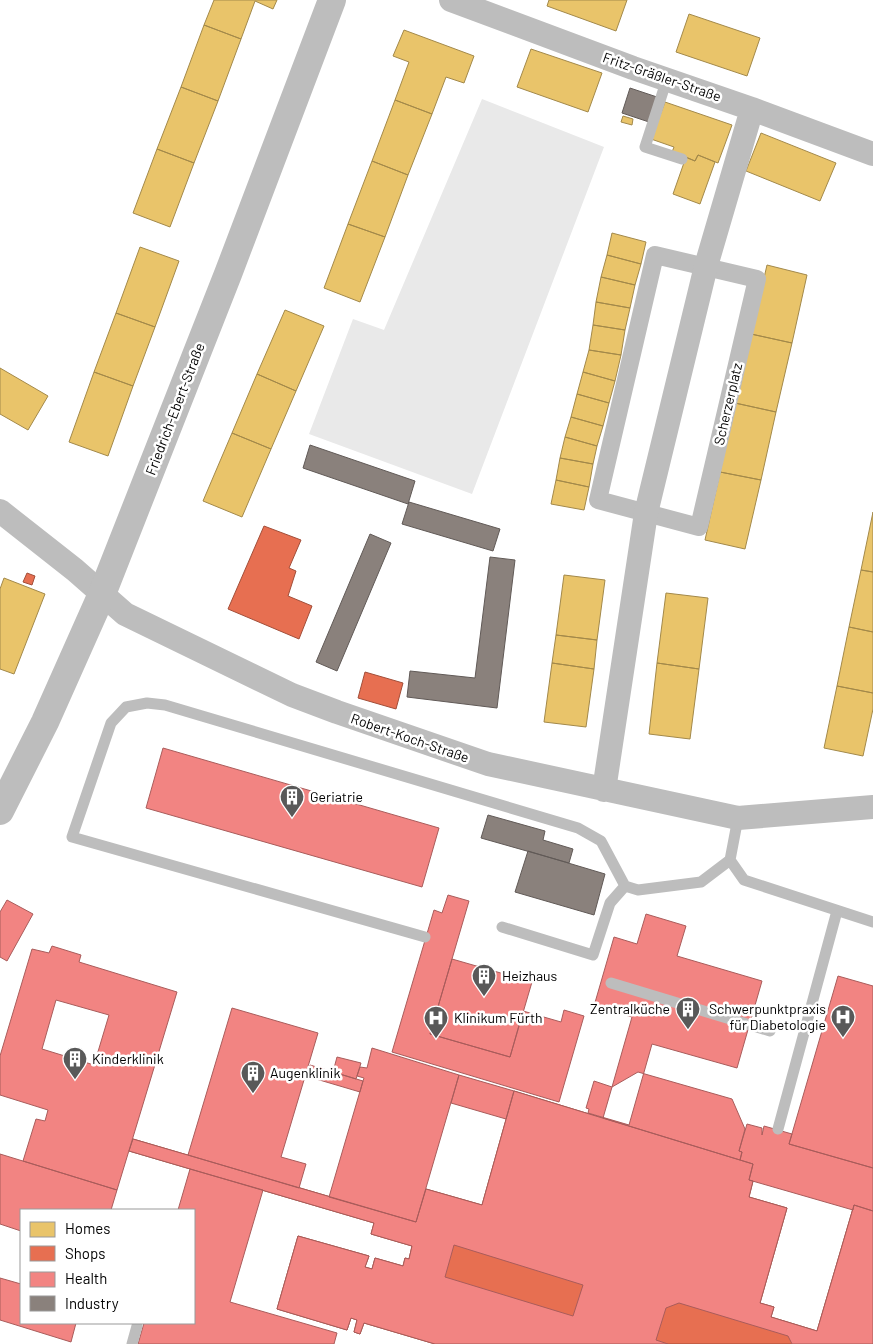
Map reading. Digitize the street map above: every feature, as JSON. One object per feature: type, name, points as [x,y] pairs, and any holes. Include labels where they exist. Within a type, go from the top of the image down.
[{"type":"street","name":"Friedrich-Ebert-Straße","points":[[0,811],[45,722],[102,594],[228,274],[332,0]]},
{"type":"street","name":"Fritz-Gräßler-Straße","points":[[451,0],[632,68],[752,109],[873,154]]},
{"type":"street","points":[[604,790],[646,513],[706,266],[752,109]]},
{"type":"street","name":"Scherzerplatz","points":[[655,254],[757,279],[699,527],[646,513],[598,500],[655,254]]},
{"type":"street","name":"Robert-Koch-Straße","points":[[0,511],[75,570],[125,614],[292,695],[488,764],[738,818],[873,807]]},
{"type":"lane","points":[[667,79],[645,147],[682,159]]},
{"type":"lane","points":[[425,937],[72,837],[111,723],[126,708],[147,703],[165,705],[578,828],[601,841],[624,886],[638,890],[701,882],[730,860],[738,818]]},
{"type":"lane","points":[[730,860],[744,880],[873,922]]},
{"type":"lane","points":[[502,927],[592,955],[610,903],[624,886]]},
{"type":"lane","points":[[778,1128],[837,911]]},
{"type":"lane","points":[[611,983],[770,1031]]},
{"type":"lane","points":[[132,1344],[137,1326]]},
{"type":"shaded area","points":[[482,99],[604,147],[472,494],[309,434],[353,319],[384,330]]},
{"type":"building: Homes","points":[[214,0],[277,0],[273,9],[255,1],[241,39],[204,25]]},
{"type":"building: Homes","points":[[549,0],[627,0],[616,31],[547,6]]},
{"type":"building: Homes","points":[[689,14],[760,38],[747,76],[676,52]]},
{"type":"building: Homes","points":[[204,25],[241,39],[218,101],[181,87]]},
{"type":"building: Homes","points":[[404,30],[474,56],[464,83],[446,77],[432,114],[395,100],[409,62],[393,56]]},
{"type":"building: Homes","points":[[531,49],[602,73],[588,112],[517,87]]},
{"type":"building: Homes","points":[[181,87],[218,101],[194,163],[157,149]]},
{"type":"building: Homes","points":[[395,100],[432,114],[408,175],[372,161]]},
{"type":"building: Homes","points":[[665,102],[732,125],[718,163],[698,155],[695,161],[672,152],[674,147],[651,139]]},
{"type":"building: Homes","points":[[623,116],[633,119],[632,125],[621,122]]},
{"type":"building: Homes","points":[[761,133],[836,163],[820,201],[746,171]]},
{"type":"building: Homes","points":[[157,149],[194,163],[170,227],[133,213]]},
{"type":"building: Homes","points":[[698,155],[715,162],[700,204],[673,194],[686,157],[695,161]]},
{"type":"building: Homes","points":[[372,161],[408,175],[385,237],[348,224]]},
{"type":"building: Homes","points":[[348,224],[385,237],[360,302],[324,288]]},
{"type":"building: Homes","points":[[612,233],[646,242],[641,264],[607,255]]},
{"type":"building: Homes","points":[[140,247],[179,261],[155,327],[116,313]]},
{"type":"building: Homes","points":[[607,255],[641,264],[635,285],[601,277]]},
{"type":"building: Homes","points":[[767,265],[807,275],[792,343],[751,334]]},
{"type":"building: Homes","points":[[601,277],[635,285],[630,308],[596,302]]},
{"type":"building: Homes","points":[[596,302],[630,308],[625,330],[593,325]]},
{"type":"building: Homes","points":[[285,310],[324,326],[296,391],[257,374]]},
{"type":"building: Homes","points":[[116,313],[155,327],[133,386],[94,372]]},
{"type":"building: Homes","points":[[593,325],[625,330],[621,355],[589,350]]},
{"type":"building: Homes","points":[[751,334],[792,343],[776,412],[735,403]]},
{"type":"building: Homes","points":[[589,350],[621,355],[615,381],[583,372]]},
{"type":"building: Homes","points":[[0,368],[48,396],[28,430],[0,414]]},
{"type":"building: Homes","points":[[94,372],[133,386],[108,456],[69,442]]},
{"type":"building: Homes","points":[[583,372],[615,381],[609,403],[577,394]]},
{"type":"building: Homes","points":[[257,374],[296,391],[271,449],[232,433]]},
{"type":"building: Homes","points":[[577,394],[609,403],[603,426],[571,417]]},
{"type":"building: Homes","points":[[735,403],[776,412],[761,480],[720,472]]},
{"type":"building: Homes","points":[[571,417],[603,426],[597,446],[565,437]]},
{"type":"building: Homes","points":[[232,433],[271,449],[242,517],[203,501]]},
{"type":"building: Homes","points":[[565,437],[597,446],[593,464],[560,458]]},
{"type":"building: Homes","points":[[560,458],[593,464],[589,487],[556,480]]},
{"type":"building: Homes","points":[[720,472],[761,480],[745,549],[705,540]]},
{"type":"building: Homes","points":[[556,480],[589,487],[584,510],[551,504]]},
{"type":"building: Homes","points":[[873,512],[873,572],[861,570]]},
{"type":"building: Homes","points":[[861,570],[873,572],[873,632],[849,627]]},
{"type":"building: Homes","points":[[564,575],[605,580],[597,640],[556,635]]},
{"type":"building: Homes","points":[[4,578],[45,594],[14,674],[0,669],[0,589]]},
{"type":"building: Homes","points":[[666,593],[708,598],[699,669],[657,663]]},
{"type":"building: Homes","points":[[849,627],[873,632],[873,693],[837,686]]},
{"type":"building: Homes","points":[[556,635],[597,640],[594,669],[552,663]]},
{"type":"building: Homes","points":[[552,663],[594,669],[586,727],[544,722]]},
{"type":"building: Homes","points":[[657,663],[699,669],[690,739],[649,734]]},
{"type":"building: Homes","points":[[837,686],[873,693],[873,709],[863,756],[824,748]]},
{"type":"building: Shops","points":[[264,526],[301,540],[289,568],[296,571],[288,596],[312,606],[299,639],[228,609]]},
{"type":"building: Shops","points":[[27,573],[35,576],[32,585],[23,582]]},
{"type":"building: Shops","points":[[365,672],[403,683],[396,709],[358,698]]},
{"type":"building: Shops","points":[[514,1091],[753,1164],[749,1180],[753,1181],[749,1197],[787,1208],[760,1303],[774,1307],[771,1317],[817,1331],[854,1205],[873,1211],[873,1344],[435,1344],[364,1323],[360,1334],[354,1332],[357,1320],[351,1318],[347,1330],[277,1309],[298,1236],[369,1256],[365,1267],[372,1269],[375,1258],[403,1266],[405,1258],[409,1259],[412,1246],[371,1234],[374,1223],[129,1151],[133,1139],[416,1222],[426,1189],[482,1205]]},
{"type":"building: Health","name":"Geriatrie","points":[[163,748],[439,828],[422,887],[146,808]]},
{"type":"building: Health","points":[[448,895],[469,901],[430,1034],[510,1057],[523,1011],[561,1022],[564,1010],[584,1016],[559,1102],[392,1052],[434,910],[442,913]]},
{"type":"building: Health","points":[[7,900],[33,914],[7,961],[0,957],[0,912]]},
{"type":"building: Health","name":"Zentralküche","points":[[646,914],[686,926],[677,956],[762,981],[737,1068],[652,1044],[629,1125],[588,1113],[589,1109],[586,1108],[594,1081],[612,1087],[632,1017],[594,1006],[614,937],[637,944]]},
{"type":"building: Health","name":"Kinderklinik","points":[[52,946],[81,955],[79,962],[177,992],[117,1190],[23,1161],[36,1119],[45,1121],[48,1110],[0,1095],[0,1056],[32,949],[49,953]],"holes":[[[56,1000],[109,1015],[94,1065],[42,1049]]]},
{"type":"building: Health","name":"Heizhaus","points":[[452,959],[532,982],[510,1057],[430,1034]]},
{"type":"building: Health","points":[[838,976],[873,986],[873,1168],[789,1144]]},
{"type":"building: Health","name":"Augenklinik","points":[[232,1008],[318,1033],[281,1157],[306,1164],[299,1188],[188,1155]]},
{"type":"building: Health","points":[[372,1048],[459,1075],[416,1222],[329,1197],[364,1078],[357,1076],[360,1067],[367,1068]]},
{"type":"building: Health","points":[[337,1057],[361,1063],[356,1079],[333,1072]]},
{"type":"building: Health","points":[[310,1065],[363,1081],[360,1092],[306,1076]]},
{"type":"building: Health","points":[[638,1072],[732,1099],[745,1129],[739,1151],[742,1152],[740,1160],[603,1118],[612,1087]]},
{"type":"building: Health","points":[[459,1075],[514,1091],[506,1119],[451,1103]]},
{"type":"building: Health","points":[[514,1091],[753,1164],[749,1180],[753,1181],[749,1197],[787,1208],[760,1303],[774,1307],[771,1317],[817,1331],[854,1205],[873,1211],[873,1344],[792,1344],[788,1336],[679,1303],[666,1308],[656,1340],[668,1344],[435,1344],[364,1323],[360,1334],[354,1332],[357,1320],[351,1318],[347,1330],[277,1309],[298,1236],[369,1256],[365,1267],[372,1269],[375,1258],[403,1266],[405,1258],[409,1259],[412,1246],[371,1234],[374,1223],[129,1151],[133,1139],[416,1222],[426,1189],[482,1205]],"holes":[[[454,1245],[583,1285],[573,1316],[445,1277]]]},
{"type":"building: Health","points":[[747,1124],[762,1128],[762,1135],[764,1126],[792,1134],[789,1144],[873,1168],[873,1211],[854,1205],[853,1210],[749,1180],[753,1164],[740,1160],[742,1152],[739,1151]]},
{"type":"building: Health","points":[[0,1154],[117,1190],[111,1209],[20,1209],[20,1231],[0,1224]]},
{"type":"building: Health","points":[[190,1169],[263,1190],[230,1302],[337,1333],[334,1344],[138,1344],[144,1324],[195,1324],[195,1209],[178,1209]]},
{"type":"building: Health","points":[[0,1278],[20,1284],[20,1324],[76,1324],[71,1342],[0,1320]]},
{"type":"building: Industry","points":[[630,88],[657,97],[649,122],[622,113]]},
{"type":"building: Industry","points":[[310,445],[415,481],[408,504],[303,468]]},
{"type":"building: Industry","points":[[409,502],[500,529],[493,551],[402,524]]},
{"type":"building: Industry","points":[[370,534],[391,543],[337,671],[316,662]]},
{"type":"building: Industry","points":[[490,557],[515,560],[497,708],[407,697],[410,671],[475,678]]},
{"type":"building: Industry","points":[[488,815],[545,831],[543,840],[573,849],[569,863],[481,838]]},
{"type":"building: Industry","points":[[528,851],[605,874],[594,915],[515,892]]},
{"type":"place","name":"Geriatrie","points":[[292,818]]},
{"type":"place","name":"Heizhaus","points":[[484,997]]},
{"type":"place","name":"Zentralküche","points":[[688,1030]]},
{"type":"place","name":"Schwerpunktpraxis für Diabetologie","points":[[843,1038]]},
{"type":"place","name":"Klinikum Fürth","points":[[436,1039]]},
{"type":"place","name":"Kinderklinik","points":[[75,1080]]},
{"type":"place","name":"Augenklinik","points":[[253,1094]]}]
